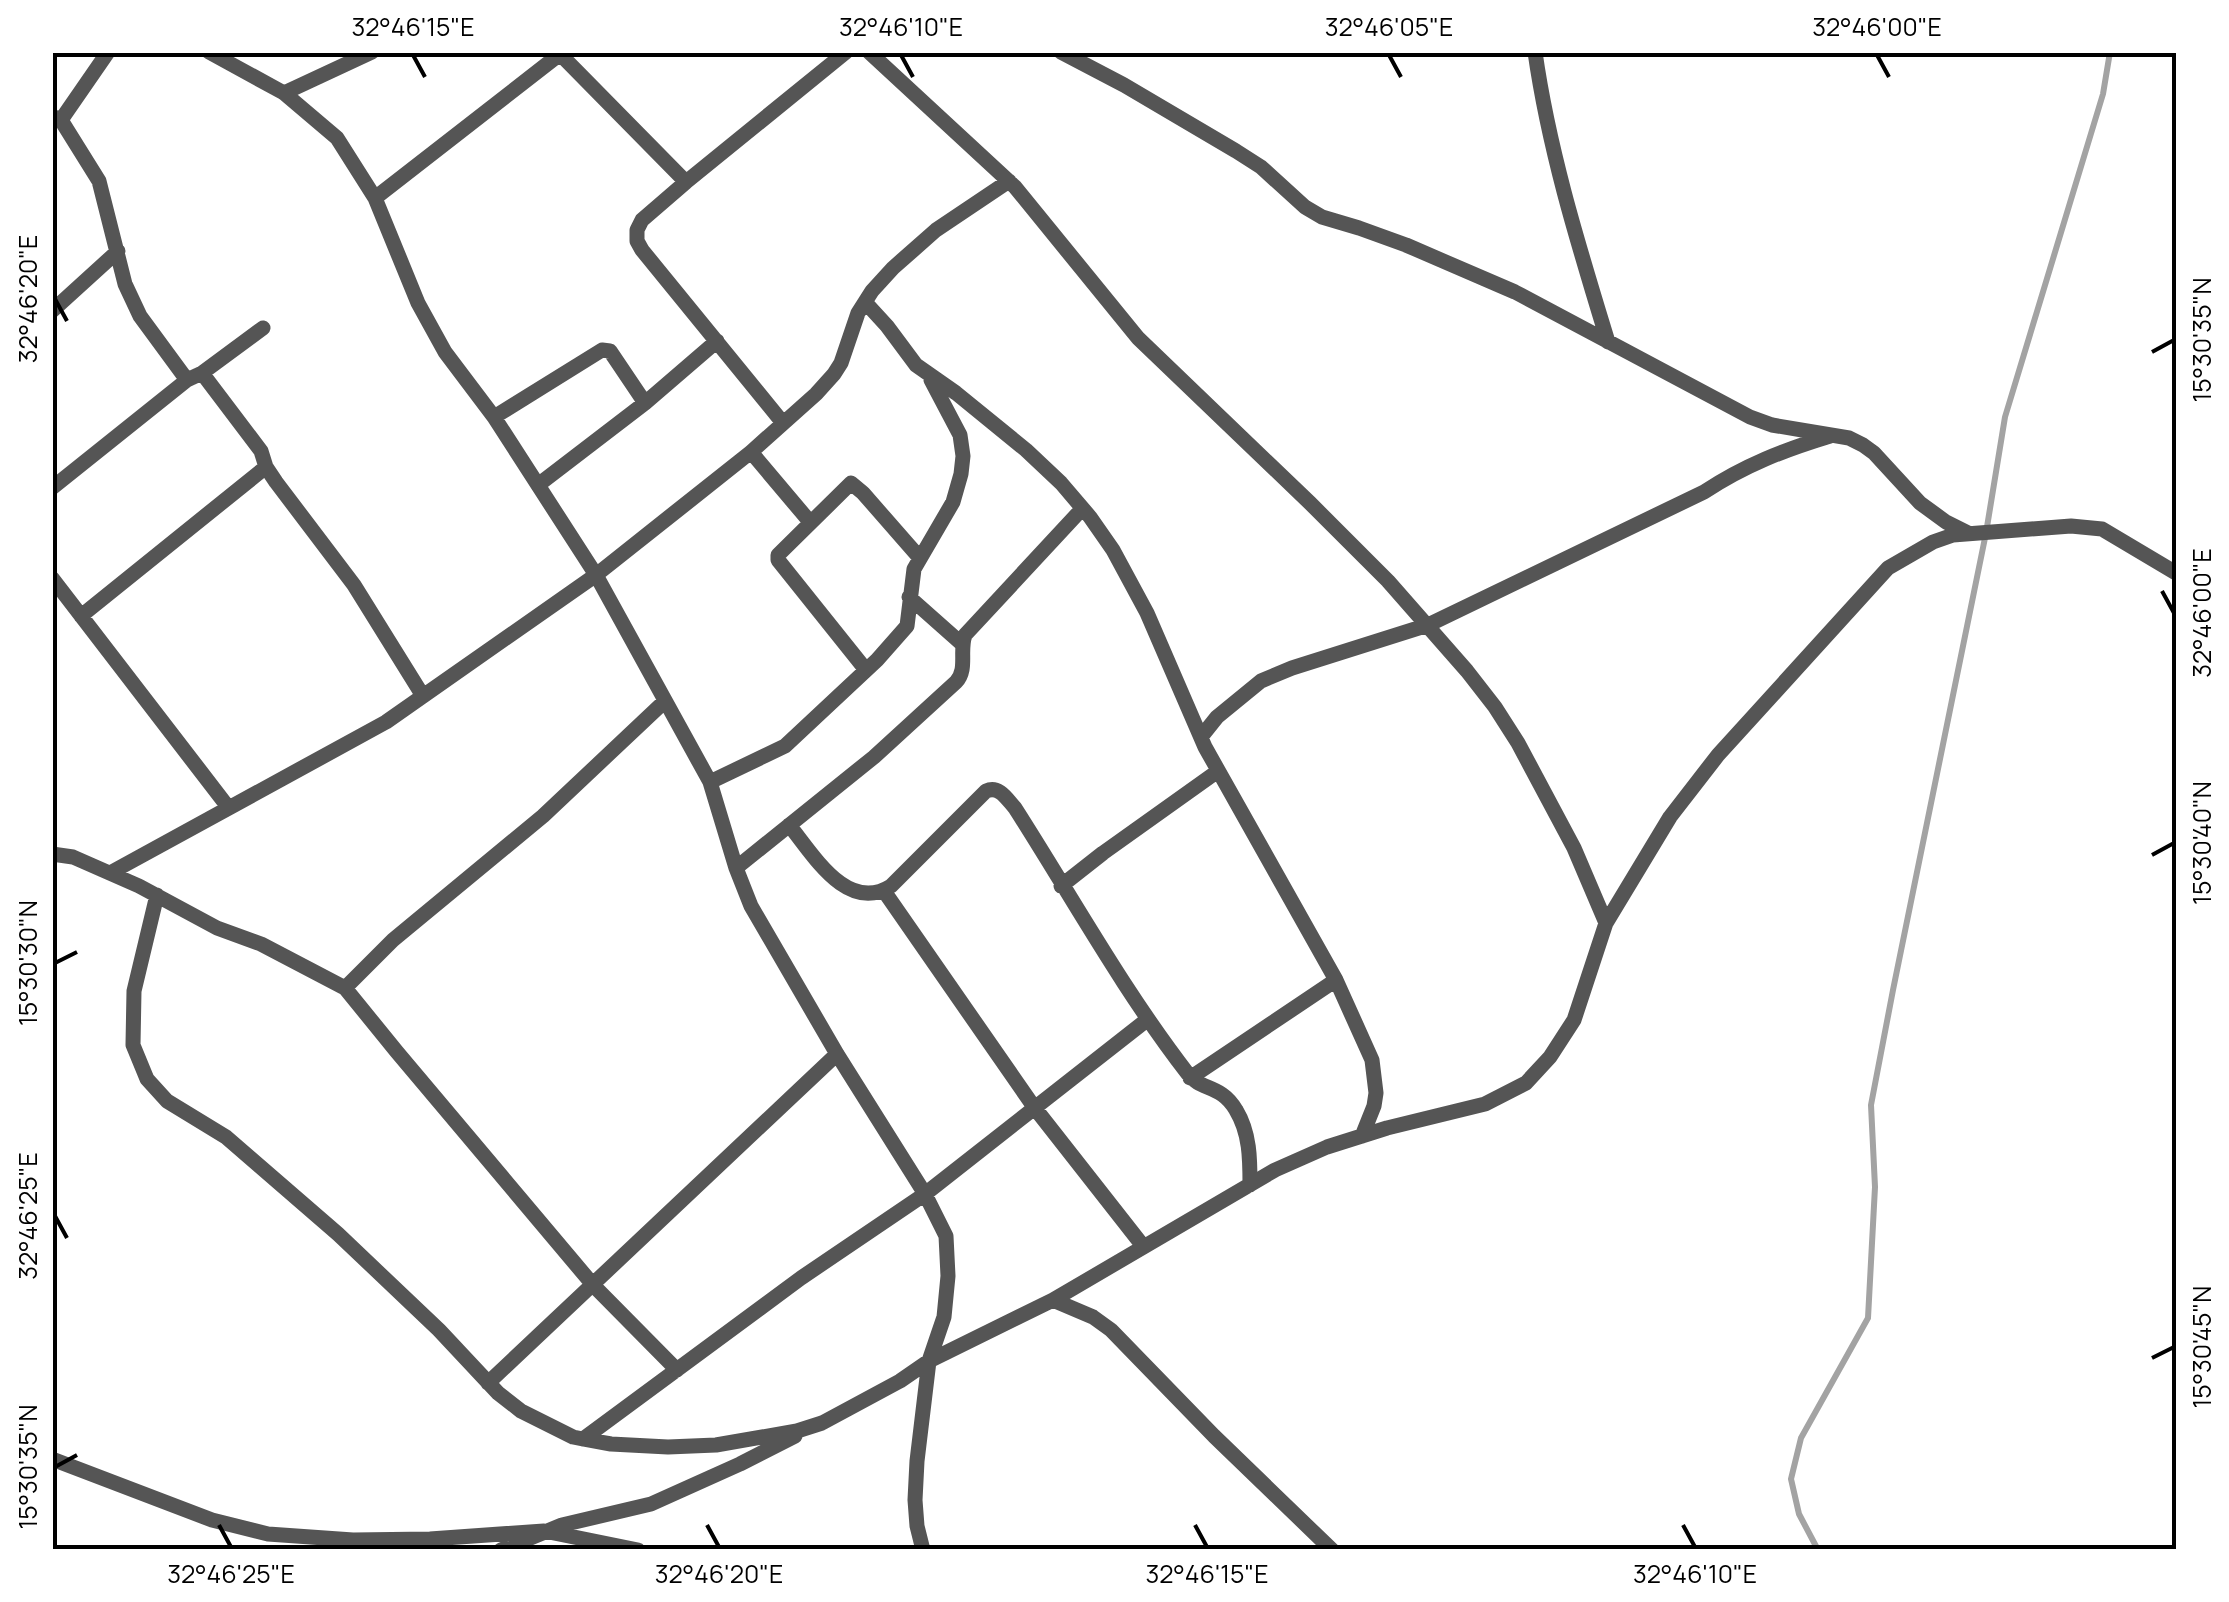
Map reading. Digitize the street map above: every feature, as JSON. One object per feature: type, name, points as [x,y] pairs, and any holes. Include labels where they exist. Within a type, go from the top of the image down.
[{"type":"street","points":[[108,52],[57,118],[99,180],[125,284],[140,316],[261,451],[266,467],[354,585],[423,696]]},
{"type":"street","points":[[209,52],[284,93],[338,138],[375,198],[418,303],[445,352],[494,417],[596,575],[710,782],[750,906],[925,1194],[946,1236],[944,1317],[929,1360],[914,1500],[923,1550]]},
{"type":"street","points":[[784,423],[637,241],[637,230],[642,220],[686,182],[846,52]]},
{"type":"street","points":[[869,52],[1009,181],[1138,338],[1310,503],[1428,624],[1486,695],[1518,744],[1574,848],[1606,923]]},
{"type":"street","points":[[1061,52],[1124,84],[1261,166],[1305,207],[1322,217],[1391,239],[1515,292],[1750,416],[1864,444],[1920,503],[1972,535]]},
{"type":"street","points":[[1535,52],[1568,206],[1608,342]]},
{"type":"street","points":[[375,198],[559,53],[686,182]]},
{"type":"street","points":[[284,93],[363,55]]},
{"type":"street","points":[[110,873],[386,722],[596,575],[816,394],[834,374],[854,323],[882,279],[952,219],[1009,181]]},
{"type":"street","points":[[52,311],[118,251]]},
{"type":"street","points":[[865,302],[916,365],[1026,450],[1060,483],[1114,550],[1147,614],[1201,738],[1336,980],[1372,1060],[1374,1106],[1362,1136]]},
{"type":"street","points":[[52,488],[263,328]]},
{"type":"street","points":[[538,485],[717,341]]},
{"type":"street","points":[[494,417],[602,350],[610,351],[645,402]]},
{"type":"street","points":[[710,782],[785,746],[907,626],[910,583],[919,557],[953,502],[963,456],[956,426],[927,374]]},
{"type":"street","points":[[1201,738],[1218,717],[1262,681],[1428,624],[1704,492],[1769,456],[1834,434]]},
{"type":"street","points":[[750,452],[810,522]]},
{"type":"street","points":[[80,616],[266,467]]},
{"type":"street","points":[[866,670],[778,556],[851,483],[919,557]]},
{"type":"street","points":[[736,868],[874,756],[956,682],[963,670],[962,644],[972,626],[1082,509]]},
{"type":"street","points":[[501,1550],[562,1525],[652,1504],[740,1464],[900,1381],[929,1360],[1053,1300],[1276,1170],[1327,1147],[1485,1104],[1526,1083],[1550,1057],[1574,1020],[1606,923],[1670,818],[1718,755],[1888,568],[1953,535],[2071,526],[2102,529],[2176,573]]},
{"type":"street","points":[[52,578],[228,807]]},
{"type":"street","points":[[909,597],[962,644]]},
{"type":"street","points":[[345,988],[394,940],[543,816],[665,701]]},
{"type":"street","points":[[1061,886],[1218,771]]},
{"type":"street","points":[[789,826],[842,885],[864,894],[884,891],[990,789],[998,790],[1015,808],[1061,886],[1190,1078],[1214,1088],[1235,1107],[1250,1155],[1250,1185]]},
{"type":"street","points":[[52,854],[73,857],[110,873],[345,988],[594,1286],[676,1370]]},
{"type":"street","points":[[884,891],[1034,1107],[1143,1246]]},
{"type":"street","points":[[158,896],[134,991],[133,1045],[147,1079],[167,1101],[226,1137],[338,1234],[440,1330],[488,1384],[521,1411],[584,1439],[668,1447],[716,1445],[796,1432],[822,1423]]},
{"type":"street","points":[[1190,1078],[1336,980]]},
{"type":"street","points":[[584,1439],[801,1278],[925,1194],[1148,1019]]},
{"type":"street","points":[[488,1384],[837,1054]]},
{"type":"street","points":[[1053,1300],[1111,1330],[1332,1550]]},
{"type":"street","points":[[52,1459],[212,1520],[268,1534],[354,1540],[544,1532],[638,1550]]},
{"type":"waterway","points":[[1818,1550],[1799,1514],[1791,1479],[1801,1438],[1868,1318],[1875,1187],[1871,1105],[1986,533],[2005,417],[2103,94],[2110,52]]}]
